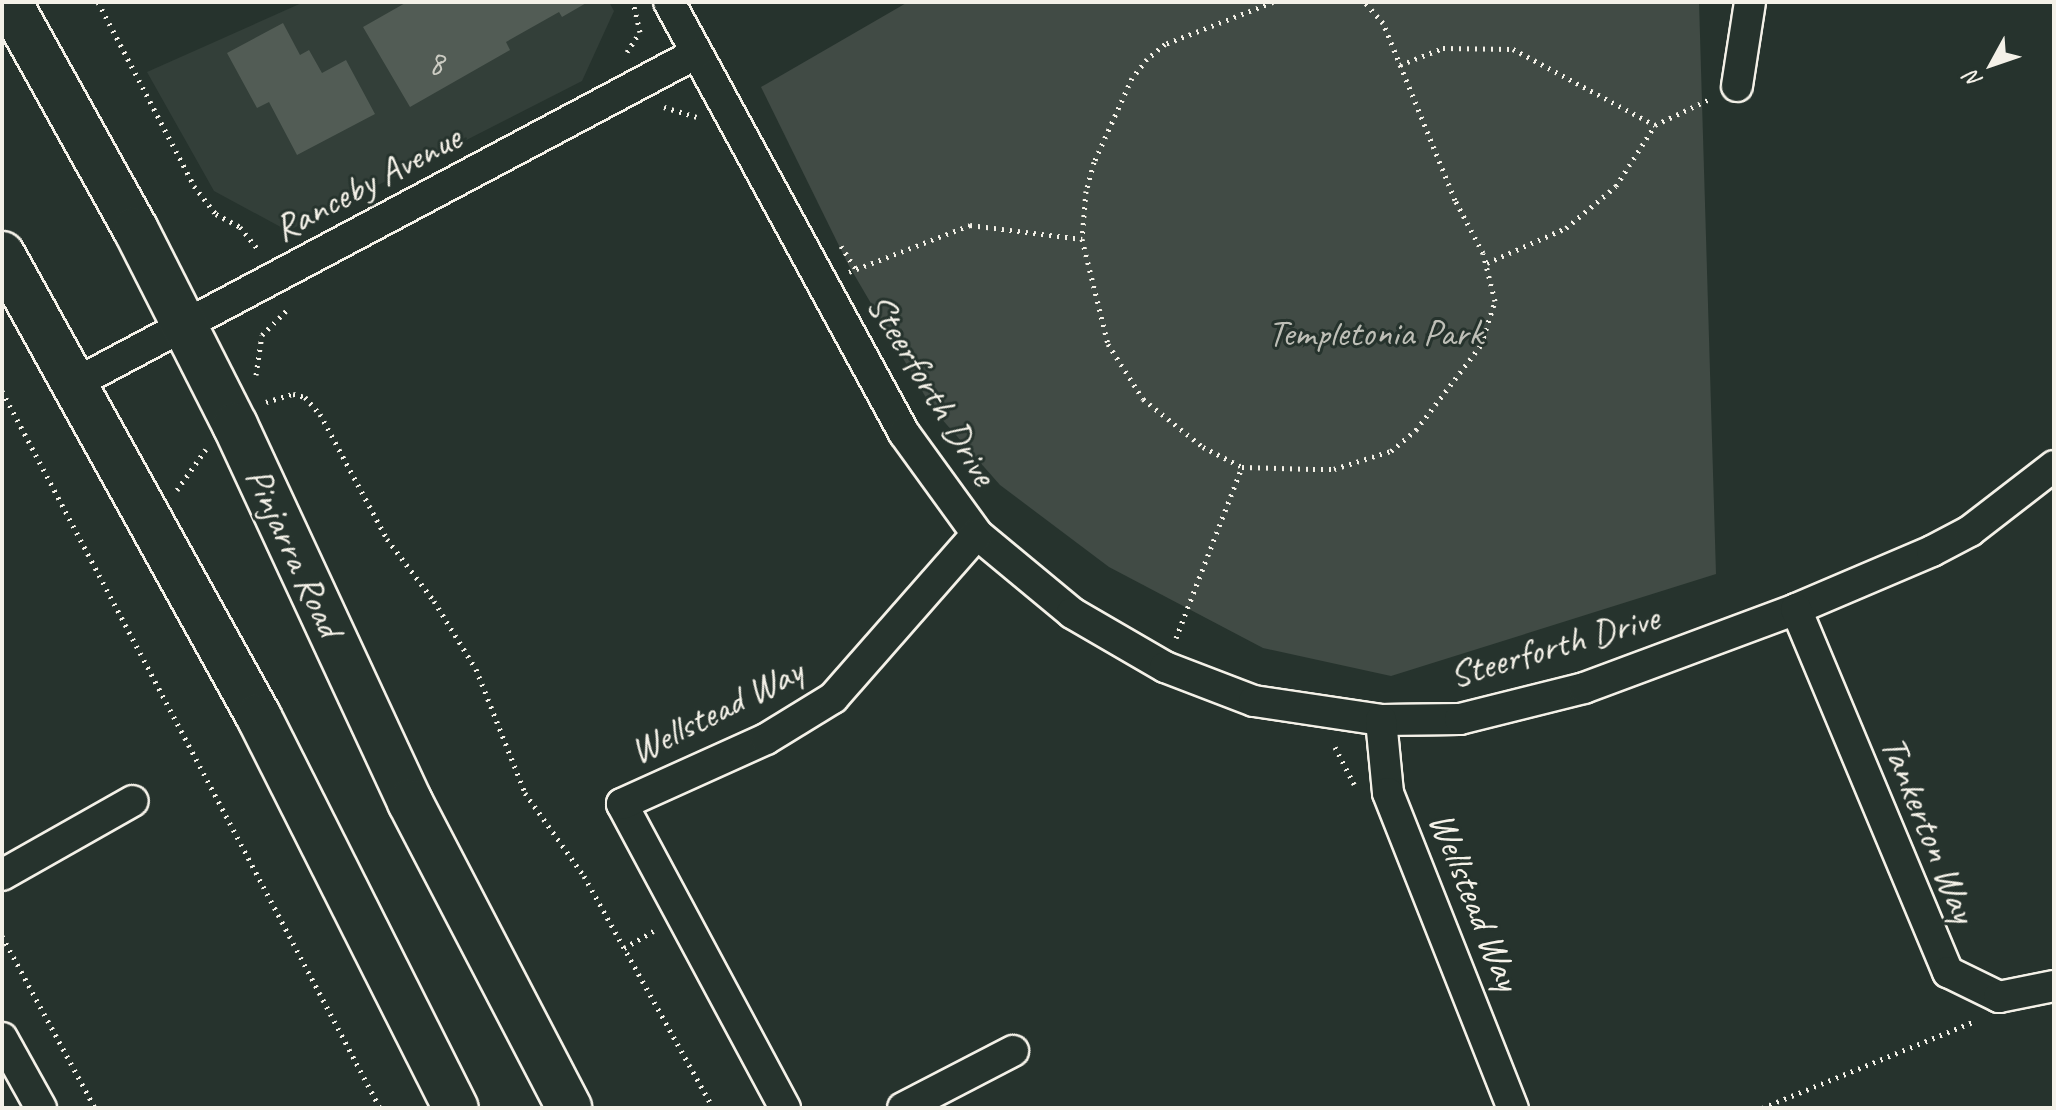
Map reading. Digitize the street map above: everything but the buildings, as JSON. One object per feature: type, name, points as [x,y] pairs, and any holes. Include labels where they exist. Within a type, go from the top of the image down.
[{"type":"main road","name":"Pinjarra Road","points":[[9,2],[185,326],[253,407],[410,802],[569,1108]]},
{"type":"main road","points":[[2,254],[259,717],[456,1108]]},
{"type":"street","name":"Steerforth Drive","points":[[669,2],[916,453],[977,534],[1072,613],[1165,667],[1254,701],[1381,720],[1460,719],[1514,708],[1584,688],[1796,609],[1970,531],[2054,466]]},
{"type":"street","points":[[1737,86],[1750,2]]},
{"type":"street","name":"Ranceby Avenue","points":[[74,384],[697,53]]},
{"type":"street","name":"Wellstead Way","points":[[785,1108],[622,804],[766,739],[833,698],[977,534]]},
{"type":"street","name":"Tankerton Way","points":[[1796,609],[1948,972],[1999,997],[2054,986]]},
{"type":"street","name":"Wellstead Way","points":[[1381,720],[1388,793],[1513,1108]]},
{"type":"street","points":[[2,875],[133,801]]},
{"type":"street","points":[[2,1038],[41,1108]]},
{"type":"street","points":[[903,1108],[1013,1051]]},
{"type":"path","points":[[98,2],[194,186],[216,214],[240,227],[258,249]]},
{"type":"path","points":[[633,2],[640,32],[600,80],[624,118],[644,107],[663,107],[702,122]]},
{"type":"path","points":[[1273,2],[1165,44],[1147,59],[1132,78],[1094,162],[1086,191],[1082,239],[1099,318],[1128,381],[1170,423],[1242,467],[1334,469],[1399,444],[1442,400],[1481,345],[1495,301],[1487,263],[1383,23],[1365,2]]},
{"type":"path","points":[[1400,65],[1443,48],[1513,49],[1655,125]]},
{"type":"path","points":[[1487,263],[1566,228],[1616,186],[1655,125],[1737,86]]},
{"type":"path","points":[[822,283],[970,225],[1082,239]]},
{"type":"path","points":[[258,382],[254,357],[262,335],[288,309]]},
{"type":"path","points":[[2,391],[380,1108]]},
{"type":"path","points":[[173,495],[212,440],[253,407],[293,394],[305,397],[320,414],[387,539],[434,601],[476,669],[525,793],[584,876],[713,1108]]},
{"type":"path","points":[[1174,643],[1242,467]]},
{"type":"path","points":[[2,936],[95,1108]]},
{"type":"path","points":[[1762,1108],[1970,1021],[1984,1021]]},
{"type":"shaded area","points":[[304,2],[609,2],[614,11],[582,81],[288,231],[214,191],[147,72]]},
{"type":"green space","name":"Templetonia Park","points":[[908,2],[1699,2],[1716,574],[1391,676],[1263,648],[1109,567],[1000,485],[932,408],[848,264],[761,87]]}]
